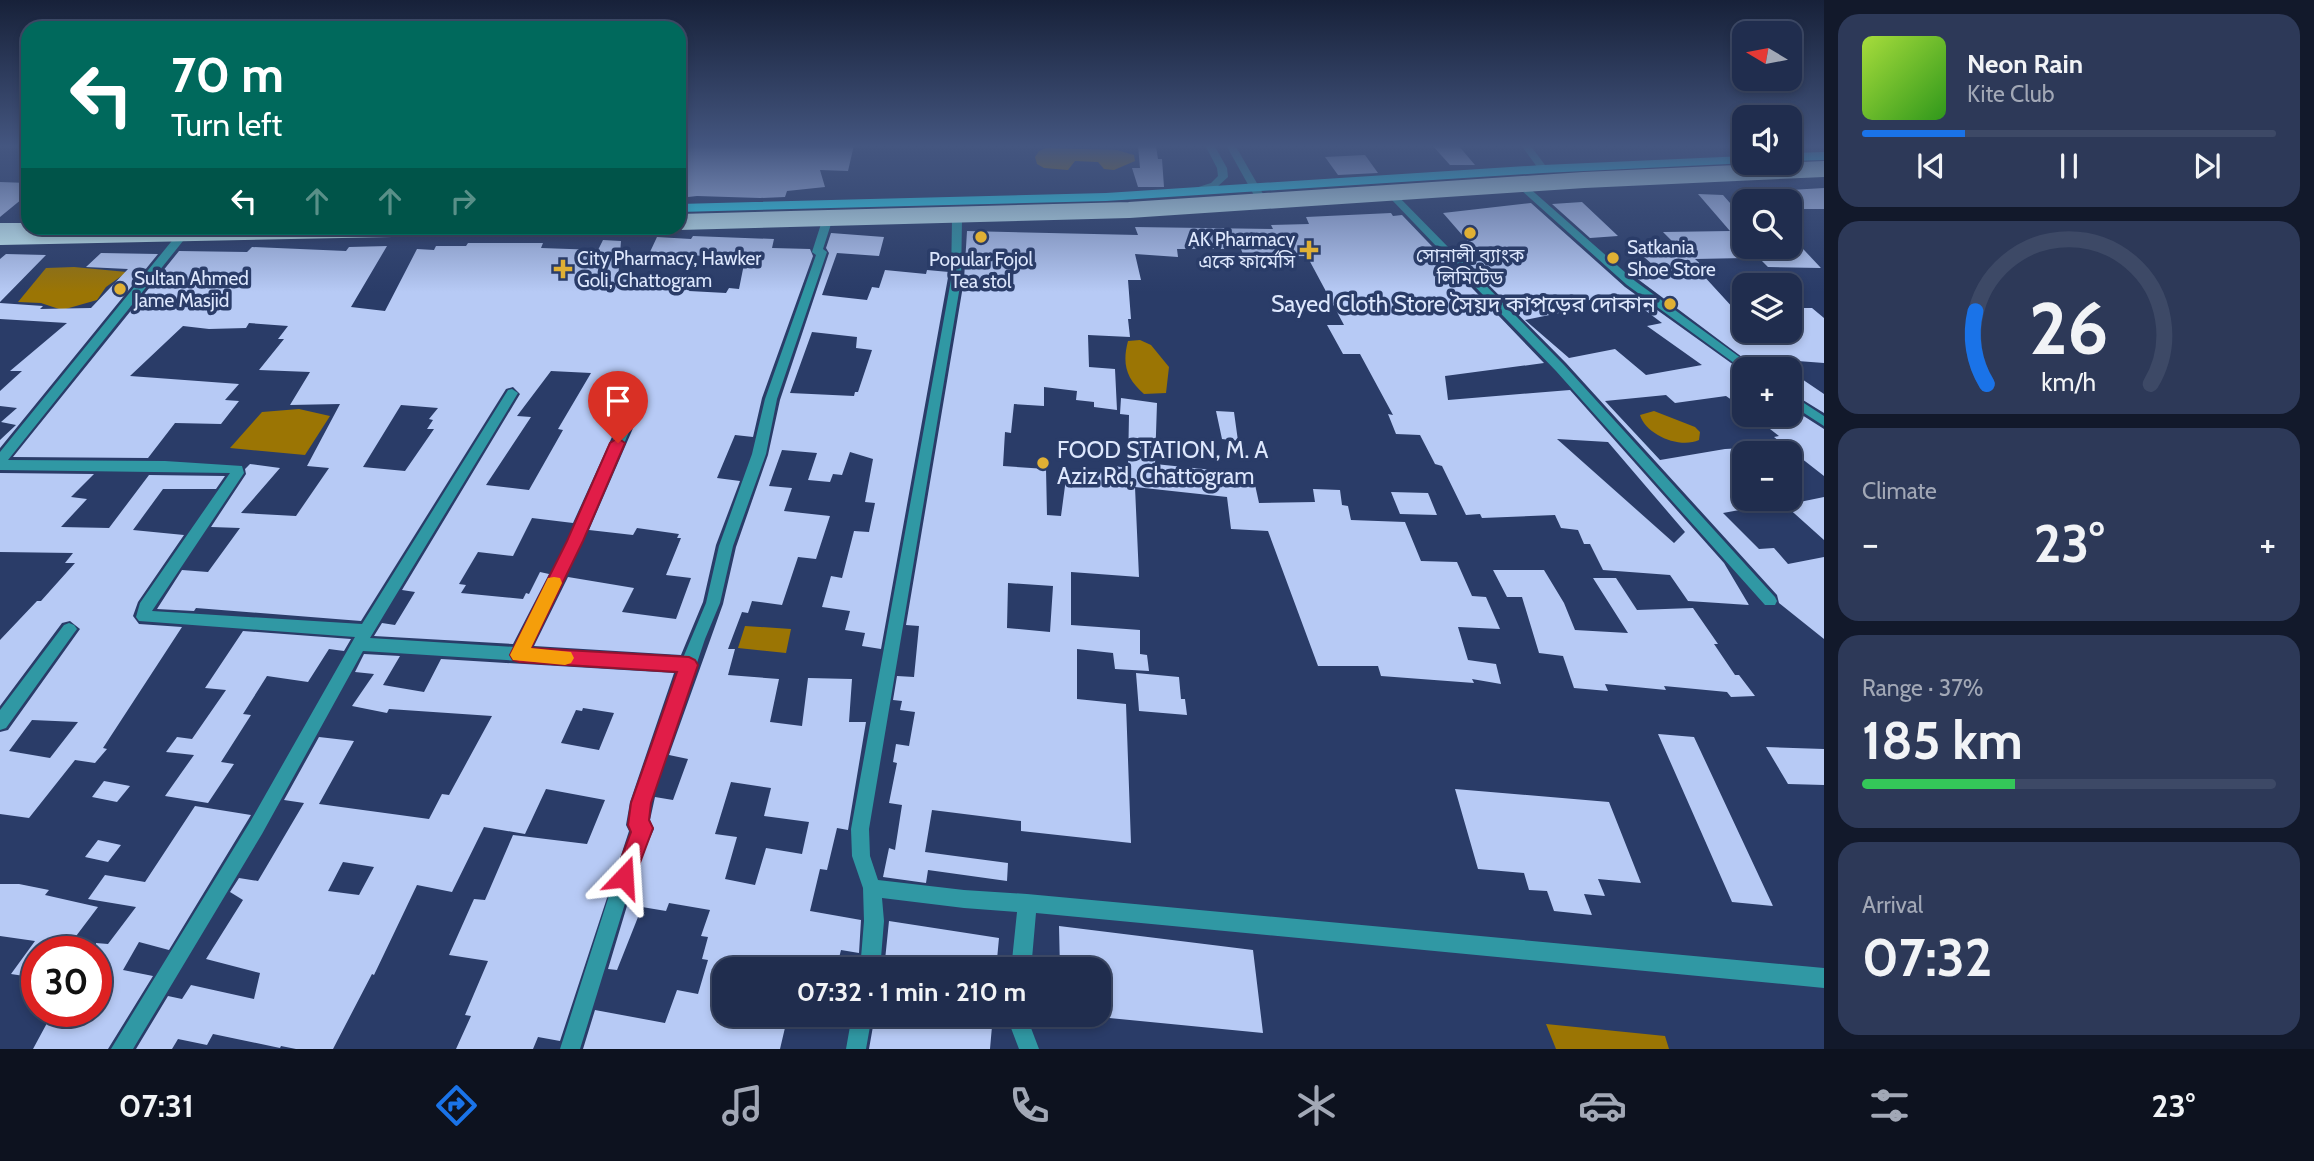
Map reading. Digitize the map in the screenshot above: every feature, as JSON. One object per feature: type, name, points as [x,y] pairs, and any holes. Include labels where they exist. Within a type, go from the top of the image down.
[{"type":"highway","points":[[686,211],[1126,201],[1240,194]]},
{"type":"highway","points":[[686,222],[1129,210],[1375,194]]},
{"type":"highway","points":[[0,226],[21,227]]},
{"type":"highway","points":[[0,237],[98,235]]},
{"type":"main road","points":[[686,211],[1157,194]]},
{"type":"main road","points":[[686,228],[1106,216],[1438,194]]},
{"type":"main road","points":[[0,226],[21,224]]},
{"type":"main road","points":[[0,242],[360,235]]},
{"type":"street","points":[[1258,194],[1265,206]]},
{"type":"street","points":[[1531,194],[1631,284],[1733,357]]},
{"type":"street","points":[[1394,197],[1560,368],[1770,601]]},
{"type":"street","points":[[871,957],[874,921],[872,888],[861,856],[860,829],[956,280],[957,220]]},
{"type":"street","points":[[570,1049],[631,855],[643,828],[638,825],[641,803],[713,603],[720,580],[717,574],[759,454],[775,387],[822,252],[817,252],[825,224]]},
{"type":"street","points":[[0,463],[184,235]]},
{"type":"street","points":[[121,1049],[256,828],[363,638],[512,393]]},
{"type":"street","points":[[1802,406],[1824,422]]},
{"type":"street","points":[[519,655],[575,541],[628,418]]},
{"type":"street","points":[[0,463],[237,469],[237,473],[145,607],[144,617],[519,655],[689,665]]},
{"type":"street","points":[[0,723],[69,629]]},
{"type":"street","points":[[872,888],[964,899],[1824,978]]},
{"type":"street","points":[[1022,957],[1027,903]]},
{"type":"street","points":[[856,1049],[860,1027]]},
{"type":"street","points":[[1021,1027],[1029,1049]]},
{"type":"shaded area","points":[[74,267],[127,272],[106,287],[97,300],[62,310],[41,303],[18,302],[46,268]]},
{"type":"shaded area","points":[[1140,340],[1151,345],[1169,367],[1166,393],[1144,394],[1129,376],[1125,357],[1128,341]]},
{"type":"shaded area","points":[[299,409],[330,416],[305,455],[230,448],[262,412]]},
{"type":"shaded area","points":[[1654,411],[1695,427],[1700,432],[1699,440],[1683,443],[1656,434],[1643,422],[1640,415]]},
{"type":"shaded area","points":[[745,626],[791,629],[786,653],[738,648]]},
{"type":"shaded area","points":[[1546,1024],[1665,1036],[1669,1049],[1556,1049]]},
{"type":"building","points":[[0,194],[21,194],[21,200],[0,217]]},
{"type":"building","points":[[686,194],[786,194],[785,197],[760,198],[686,197]]},
{"type":"building","points":[[1698,194],[1723,195],[1732,205],[1732,258],[1695,259],[1711,274],[1702,274],[1732,307],[1732,343],[1802,343],[1802,308],[1812,308],[1824,318],[1824,363],[1802,361],[1802,357],[1742,357],[1631,274],[1659,270],[1637,251],[1677,246],[1663,232],[1730,231]]},
{"type":"building","points":[[1802,194],[1824,194],[1824,209],[1802,209]]},
{"type":"building","points":[[1582,202],[1618,236],[1590,238],[1552,204]]},
{"type":"building","points":[[1531,203],[1625,287],[1732,364],[1732,400],[1726,396],[1675,403],[1666,395],[1605,401],[1660,460],[1732,449],[1734,511],[1723,513],[1759,549],[1774,548],[1788,564],[1824,557],[1824,639],[1779,603],[1777,595],[1566,363],[1467,263],[1484,260],[1443,213]],"holes":[[[1625,295],[1662,323],[1647,326],[1702,365],[1646,375],[1615,349],[1569,358],[1525,320],[1564,312],[1555,305]]]},
{"type":"building","points":[[1391,213],[1393,216],[1402,215],[1544,363],[1445,376],[1448,400],[1570,390],[1724,563],[1749,605],[1688,601],[1670,575],[1603,570],[1590,544],[1584,544],[1578,530],[1561,528],[1555,515],[1482,518],[1480,514],[1466,515],[1442,466],[1435,464],[1420,435],[1396,434],[1388,414],[1393,415],[1360,354],[1343,354],[1327,325],[1344,325],[1307,256],[1244,257],[1241,249],[1177,249],[1178,257],[1135,254],[1141,280],[1128,280],[1130,337],[1088,335],[1089,367],[1115,369],[1117,410],[1094,407],[1094,402],[1076,400],[1077,391],[1044,387],[1044,406],[1014,404],[1011,433],[1005,432],[1003,466],[1046,469],[1047,515],[1061,516],[1067,471],[1114,473],[1114,466],[1128,468],[1129,415],[1120,414],[1121,398],[1157,403],[1155,464],[1232,472],[1252,471],[1259,503],[1315,502],[1313,489],[1340,490],[1342,505],[1348,506],[1351,520],[1405,522],[1421,561],[1457,562],[1472,596],[1486,597],[1500,629],[1458,627],[1468,660],[1496,664],[1501,684],[1472,679],[1474,683],[1381,676],[1378,666],[1318,666],[1268,531],[1231,529],[1227,497],[1135,487],[1139,577],[1071,572],[1071,625],[1140,630],[1140,654],[1147,655],[1149,671],[1115,669],[1113,653],[1077,649],[1077,699],[1126,704],[1131,843],[1021,831],[1021,821],[932,810],[925,852],[1008,863],[1007,881],[928,870],[926,883],[883,877],[889,848],[895,850],[902,805],[889,803],[897,763],[893,762],[896,744],[909,746],[915,712],[900,710],[902,701],[893,700],[897,676],[914,677],[919,626],[906,625],[964,280],[967,231],[1138,235],[1135,227],[1273,229],[1271,225],[1309,224],[1306,217]],"holes":[[[1557,439],[1608,442],[1685,532],[1674,543]],[[1008,583],[1053,586],[1050,632],[1007,628]]]},
{"type":"building","points":[[831,233],[884,237],[879,256],[837,253],[822,295],[867,300],[872,287],[879,288],[885,270],[926,274],[927,270],[949,272],[881,649],[862,646],[865,633],[845,630],[850,611],[822,607],[831,576],[842,578],[854,531],[869,532],[875,503],[865,502],[873,459],[850,452],[842,475],[833,474],[830,482],[808,480],[817,453],[782,450],[769,486],[792,488],[784,511],[830,516],[816,559],[798,557],[782,605],[752,601],[748,613],[742,612],[728,649],[735,649],[728,675],[779,679],[770,722],[802,726],[808,678],[852,679],[849,722],[866,722],[848,830],[837,828],[827,870],[820,869],[810,911],[861,920],[859,953],[841,950],[839,957],[712,957],[712,1027],[785,1027],[780,1049],[583,1049],[595,1010],[665,1023],[677,990],[698,994],[708,960],[702,959],[708,937],[701,936],[710,910],[669,903],[666,911],[642,907],[617,970],[608,969],[642,856],[654,829],[650,820],[655,797],[673,800],[688,759],[669,755],[723,604],[736,547],[768,455],[780,400],[829,253],[826,248]],"holes":[[[812,332],[857,337],[856,348],[872,350],[858,392],[855,392],[854,396],[790,393]],[[731,782],[771,788],[764,816],[809,822],[802,854],[766,848],[755,885],[725,879],[737,837],[715,834]]]},
{"type":"building","points":[[693,236],[774,239],[772,248],[810,249],[813,256],[762,398],[753,437],[735,435],[717,478],[740,481],[716,545],[703,602],[681,655],[534,646],[568,577],[634,588],[622,612],[676,619],[691,578],[666,575],[681,538],[677,538],[679,534],[637,528],[633,535],[589,530],[637,419],[630,412],[621,417],[573,523],[532,518],[513,556],[478,552],[459,584],[466,585],[461,593],[523,599],[526,593],[529,594],[540,572],[549,574],[513,644],[374,636],[382,623],[395,625],[415,592],[402,590],[520,394],[513,387],[506,389],[361,621],[196,608],[194,611],[157,609],[182,570],[208,572],[240,528],[211,527],[250,464],[280,468],[241,513],[296,516],[329,468],[307,466],[340,404],[290,405],[310,372],[259,370],[284,339],[278,339],[288,326],[249,323],[246,328],[209,329],[183,326],[130,376],[239,384],[225,400],[239,401],[221,424],[175,423],[148,458],[13,457],[179,251],[247,252],[252,247],[346,251],[349,247],[387,246],[351,307],[385,311],[417,249],[434,250],[436,246],[466,246],[468,243],[543,243],[541,248],[598,250],[603,240],[621,241],[618,279],[692,285],[689,291],[726,293],[729,288],[739,289],[745,259],[650,252],[657,237],[691,239]],"holes":[[[551,371],[591,373],[558,429],[563,430],[529,490],[486,485],[531,417],[517,416]],[[401,405],[438,408],[429,419],[433,420],[427,429],[434,429],[405,471],[363,467]]]},
{"type":"building","points":[[1802,248],[1821,268],[1768,267],[1760,259],[1802,259]]},
{"type":"building","points":[[101,253],[158,254],[0,448],[0,440],[16,425],[1,422],[17,408],[0,406],[0,391],[22,371],[10,371],[67,323],[0,319],[0,303],[43,306],[40,309],[91,308],[128,269],[86,267]]},
{"type":"building","points":[[6,254],[46,255],[0,302],[0,259]]},
{"type":"building","points":[[1802,379],[1824,394],[1824,413],[1802,399]]},
{"type":"building","points":[[1216,411],[1234,412],[1238,441],[1222,439]]},
{"type":"building","points":[[1802,415],[1824,429],[1824,476],[1802,459],[1802,441],[1779,441],[1774,437],[1779,436],[1767,427],[1802,427]]},
{"type":"building","points":[[0,473],[94,474],[71,497],[87,499],[61,527],[109,528],[149,475],[225,476],[216,489],[163,489],[133,530],[184,535],[138,602],[133,616],[139,624],[182,627],[103,748],[107,749],[95,763],[75,760],[29,818],[0,814],[0,732],[8,730],[80,629],[70,621],[62,623],[0,706],[0,640],[37,601],[41,601],[75,563],[65,563],[73,553],[0,552]],"holes":[[[32,720],[78,722],[50,758],[9,751]]]},
{"type":"building","points":[[1391,492],[1428,493],[1437,515],[1400,514]]},
{"type":"building","points":[[1824,497],[1824,540],[1792,511],[1802,511],[1802,502]]},
{"type":"building","points":[[1493,570],[1544,570],[1564,603],[1575,630],[1628,633],[1593,578],[1616,578],[1637,610],[1693,608],[1735,675],[1739,675],[1755,696],[1731,697],[1727,692],[1664,686],[1666,690],[1605,684],[1608,691],[1574,688],[1563,656],[1539,653],[1522,597],[1507,597]]},
{"type":"building","points":[[243,631],[351,639],[344,651],[329,649],[308,682],[267,676],[243,714],[251,715],[221,762],[234,764],[208,803],[165,796],[194,755],[166,752],[177,737],[192,739],[226,690],[205,688]]},
{"type":"building","points":[[364,654],[400,656],[383,685],[424,692],[441,659],[674,673],[630,802],[626,825],[629,831],[560,1041],[538,1037],[533,1049],[456,1049],[471,1016],[465,1015],[488,961],[449,955],[474,899],[485,900],[513,835],[587,844],[605,800],[546,789],[525,834],[484,827],[452,892],[417,885],[374,975],[372,974],[333,1049],[280,1048],[213,1034],[207,1045],[178,1039],[172,1049],[136,1049],[168,996],[182,999],[191,985],[254,999],[260,973],[206,959],[243,900],[230,892],[239,878],[258,881],[304,803],[284,800],[319,737],[354,741],[319,804],[429,819],[442,794],[449,795],[492,716],[389,709],[387,713],[352,706],[374,674],[355,672]],"holes":[[[583,708],[614,713],[599,750],[561,743],[576,710],[582,711]],[[343,862],[374,867],[359,895],[328,891]]]},
{"type":"building","points":[[1136,673],[1179,677],[1181,699],[1185,699],[1187,715],[1139,711]]},
{"type":"building","points":[[1658,734],[1694,737],[1773,906],[1732,902]]},
{"type":"building","points":[[1766,747],[1824,749],[1824,785],[1788,784]]},
{"type":"building","points":[[104,781],[130,786],[117,802],[92,797]]},
{"type":"building","points":[[1455,789],[1609,802],[1641,883],[1598,879],[1605,896],[1584,894],[1592,915],[1554,911],[1547,891],[1529,890],[1524,873],[1478,869]]},
{"type":"building","points":[[195,806],[251,815],[169,950],[139,942],[123,970],[153,976],[108,1049],[33,1049],[45,1027],[112,1027],[112,939],[136,907],[88,899],[105,875],[145,882]]},
{"type":"building","points":[[98,840],[121,845],[108,862],[85,857]]},
{"type":"building","points":[[0,884],[19,884],[49,890],[45,895],[98,907],[76,936],[21,936],[21,939],[0,936]]},
{"type":"building","points":[[889,921],[999,938],[997,957],[885,957]]},
{"type":"building","points":[[1059,926],[1253,950],[1263,1033],[1111,1018],[1111,957],[1060,957]]},
{"type":"building","points":[[21,960],[21,976],[11,974]]},
{"type":"building","points":[[873,1027],[992,1027],[990,1049],[869,1049]]},
{"type":"slow traffic","points":[[554,583],[519,655],[565,658]]},
{"type":"place","name":"সোনালী ব্যাংক লিমিটেড","points":[[1470,233]]},
{"type":"place","name":"Popular Fojol Tea stol","points":[[981,237]]},
{"type":"place","name":"AK Pharmacy একে ফার্মেসি","points":[[1309,250]]},
{"type":"place","name":"Satkania Shoe Store","points":[[1613,258]]},
{"type":"place","name":"City Pharmacy, Hawker Goli, Chattogram","points":[[563,269]]},
{"type":"place","name":"Sultan Ahmed Jame Masjid","points":[[120,289]]},
{"type":"place","name":"Sayed Cloth Store সৈয়দ কাপড়ের দোকান","points":[[1670,304]]},
{"type":"place","name":"FOOD STATION, M. A Aziz Rd, Chattogram","points":[[1043,463]]},
{"type":"route","points":[[618,443],[575,541],[519,655],[674,662],[689,665],[641,803],[638,825],[643,828],[624,877]]}]
